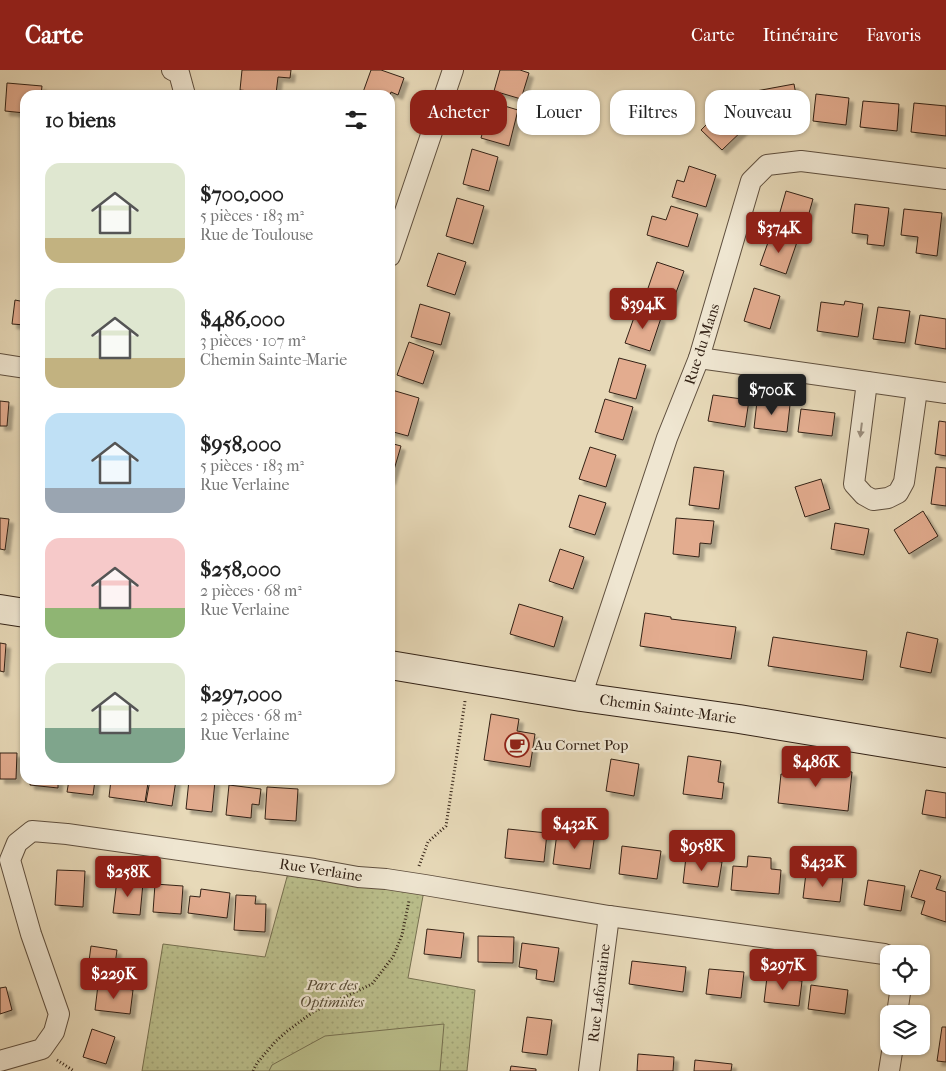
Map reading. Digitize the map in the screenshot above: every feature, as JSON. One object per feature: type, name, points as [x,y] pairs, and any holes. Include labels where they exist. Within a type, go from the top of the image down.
[{"type":"street","points":[[172,70],[179,73],[184,90]]},
{"type":"street","points":[[395,241],[453,70]]},
{"type":"street","name":"Rue du Mans","points":[[581,696],[667,438],[699,358],[751,181],[767,165],[801,160],[946,179]]},
{"type":"street","points":[[699,358],[946,393]]},
{"type":"street","points":[[0,364],[20,367]]},
{"type":"street","points":[[867,382],[854,484],[864,495],[873,500],[888,498],[898,493],[904,482],[917,390]]},
{"type":"street","points":[[0,609],[20,612]]},
{"type":"street","name":"Chemin Sainte-Marie","points":[[395,666],[946,753]]},
{"type":"street","name":"Rue Verlaine","points":[[0,1061],[42,1050],[54,1032],[59,1014],[31,934],[10,860],[17,843],[32,830],[314,869],[358,877],[413,883],[609,916],[880,953]]},
{"type":"street","name":"Rue Lafontaine","points":[[589,1071],[609,916]]},
{"type":"street","points":[[889,1071],[892,1055]]},
{"type":"path","points":[[253,1071],[257,1062],[286,1032],[313,1012],[372,984],[393,956],[402,935],[413,883],[428,842],[446,826],[469,678]]},
{"type":"green space","name":"Parc des Optimistes","points":[[290,866],[425,885],[408,978],[475,990],[467,1071],[142,1071],[163,944],[265,957]]},
{"type":"green space","points":[[444,1024],[440,1071],[269,1071],[272,1065],[325,1036]]},
{"type":"building","points":[[242,70],[291,70],[290,78],[278,77],[276,90],[240,90]]},
{"type":"building","points":[[371,70],[381,70],[404,78],[398,95],[395,94],[395,90],[364,90]]},
{"type":"building","points":[[500,70],[520,70],[529,73],[524,90],[517,90],[517,98],[507,95],[507,90],[494,90]]},
{"type":"building","points":[[7,83],[42,86],[42,90],[20,90],[20,112],[5,111]]},
{"type":"building","points":[[794,84],[795,90],[761,90]]},
{"type":"building","points":[[816,94],[849,98],[846,125],[813,121]]},
{"type":"building","points":[[863,101],[899,104],[897,131],[860,127]]},
{"type":"building","points":[[914,103],[946,106],[946,136],[911,132]]},
{"type":"building","points":[[507,107],[517,110],[509,146],[481,138],[482,135],[507,135]]},
{"type":"building","points":[[706,135],[738,135],[722,150]]},
{"type":"building","points":[[472,149],[498,157],[489,191],[463,184]]},
{"type":"building","points":[[689,166],[716,175],[706,207],[672,197],[677,180],[684,182]]},
{"type":"building","points":[[786,191],[813,199],[803,234],[776,226]]},
{"type":"building","points":[[457,198],[484,206],[473,244],[446,236]]},
{"type":"building","points":[[855,204],[889,208],[884,246],[867,244],[868,235],[852,233]]},
{"type":"building","points":[[671,206],[698,214],[688,247],[647,235],[652,216],[666,220]]},
{"type":"building","points":[[904,209],[942,213],[937,256],[916,253],[918,237],[901,235]]},
{"type":"building","points":[[771,234],[797,242],[786,274],[760,265]]},
{"type":"building","points":[[438,253],[466,262],[455,295],[427,286]]},
{"type":"building","points":[[657,262],[684,271],[671,306],[645,297]]},
{"type":"building","points":[[754,288],[780,296],[770,329],[744,321]]},
{"type":"building","points":[[15,300],[20,301],[20,325],[12,324]]},
{"type":"building","points":[[845,301],[863,304],[858,337],[817,331],[821,302],[844,305]]},
{"type":"building","points":[[420,304],[450,313],[441,345],[411,337]]},
{"type":"building","points":[[878,307],[910,311],[905,343],[873,339]]},
{"type":"building","points":[[637,309],[661,318],[650,351],[625,343]]},
{"type":"building","points":[[920,315],[946,319],[946,349],[915,344]]},
{"type":"building","points":[[409,342],[434,351],[423,384],[397,375]]},
{"type":"building","points":[[619,358],[646,365],[636,399],[609,392]]},
{"type":"building","points":[[395,391],[419,398],[408,436],[395,432]]},
{"type":"building","points":[[713,395],[749,400],[745,427],[708,421]]},
{"type":"building","points":[[605,399],[633,407],[623,440],[595,432]]},
{"type":"building","points":[[0,401],[9,402],[7,426],[0,426]]},
{"type":"building","points":[[757,401],[790,405],[787,432],[754,428]]},
{"type":"building","points":[[801,409],[835,413],[832,436],[798,432]]},
{"type":"building","points":[[939,421],[946,422],[946,456],[935,454]]},
{"type":"building","points":[[395,444],[401,446],[395,466]]},
{"type":"building","points":[[590,447],[616,455],[606,487],[579,479]]},
{"type":"building","points":[[694,467],[724,471],[719,509],[689,505]]},
{"type":"building","points":[[936,467],[946,468],[946,506],[931,504]]},
{"type":"building","points":[[821,479],[830,509],[805,517],[795,487]]},
{"type":"building","points":[[579,495],[606,503],[595,535],[569,527]]},
{"type":"building","points":[[923,511],[938,536],[909,554],[894,530]]},
{"type":"building","points":[[0,518],[9,519],[5,550],[0,549]]},
{"type":"building","points":[[676,518],[714,521],[711,544],[700,543],[699,557],[673,554]]},
{"type":"building","points":[[835,523],[869,529],[864,555],[831,549]]},
{"type":"building","points":[[560,549],[584,557],[573,589],[549,581]]},
{"type":"building","points":[[519,604],[563,617],[554,647],[510,634]]},
{"type":"building","points":[[645,613],[671,617],[671,619],[736,627],[731,659],[640,646]]},
{"type":"building","points":[[907,632],[938,639],[931,673],[900,667]]},
{"type":"building","points":[[773,637],[867,651],[863,680],[768,666]]},
{"type":"building","points":[[0,643],[6,644],[4,672],[0,671]]},
{"type":"building","points":[[491,714],[519,719],[517,731],[535,734],[530,767],[484,760]]},
{"type":"building","points":[[0,753],[17,753],[16,779],[0,779]]},
{"type":"building","points":[[688,756],[721,761],[718,782],[724,783],[722,799],[683,794]]},
{"type":"building","points":[[611,759],[639,764],[634,796],[606,791]]},
{"type":"building","points":[[795,765],[852,772],[848,811],[778,803],[781,774],[794,776]]},
{"type":"building","points":[[30,785],[58,785],[58,788]]},
{"type":"building","points":[[68,785],[94,785],[93,795],[67,792]]},
{"type":"building","points":[[110,785],[148,785],[145,802],[109,797]]},
{"type":"building","points":[[149,785],[175,785],[172,806],[146,802]]},
{"type":"building","points":[[188,785],[215,785],[212,812],[186,809]]},
{"type":"building","points":[[229,785],[261,789],[259,805],[252,804],[251,818],[226,815]]},
{"type":"building","points":[[267,787],[298,789],[296,821],[265,819]]},
{"type":"building","points":[[926,790],[946,793],[946,818],[922,814]]},
{"type":"building","points":[[508,829],[547,833],[544,862],[505,858]]},
{"type":"building","points":[[577,830],[595,833],[590,869],[553,864],[557,833],[576,836]]},
{"type":"building","points":[[622,846],[661,851],[657,879],[619,874]]},
{"type":"building","points":[[748,856],[771,858],[771,869],[781,870],[779,894],[731,890],[733,866],[747,867]]},
{"type":"building","points":[[686,857],[722,862],[718,887],[683,883]]},
{"type":"building","points":[[57,870],[85,871],[83,907],[55,905]]},
{"type":"building","points":[[920,870],[941,876],[936,889],[946,892],[946,922],[921,914],[925,901],[911,897]]},
{"type":"building","points":[[806,873],[843,877],[840,902],[803,898]]},
{"type":"building","points":[[117,880],[143,883],[140,915],[113,913]]},
{"type":"building","points":[[868,880],[905,886],[901,911],[864,905]]},
{"type":"building","points":[[155,884],[183,886],[181,914],[153,912]]},
{"type":"building","points":[[201,889],[230,893],[227,918],[188,913],[190,896],[200,897]]},
{"type":"building","points":[[236,895],[256,896],[255,904],[266,904],[265,932],[234,930]]},
{"type":"building","points":[[427,929],[464,933],[461,958],[424,954]]},
{"type":"building","points":[[478,936],[514,937],[513,963],[478,962]]},
{"type":"building","points":[[522,943],[559,948],[554,982],[536,979],[537,970],[519,967]]},
{"type":"building","points":[[91,946],[117,950],[113,979],[87,976]]},
{"type":"building","points":[[122,961],[141,963],[140,981],[120,979]]},
{"type":"building","points":[[632,961],[686,967],[683,992],[629,984]]},
{"type":"building","points":[[709,969],[744,972],[741,998],[706,994]]},
{"type":"building","points":[[767,977],[802,981],[799,1006],[764,1002]]},
{"type":"building","points":[[98,985],[133,990],[130,1014],[95,1010]]},
{"type":"building","points":[[811,985],[848,990],[845,1014],[808,1009]]},
{"type":"building","points":[[6,987],[12,1010],[0,1014],[0,988]]},
{"type":"building","points":[[527,1017],[552,1020],[547,1055],[522,1052]]},
{"type":"building","points":[[942,1027],[946,1027],[946,1062],[937,1061]]},
{"type":"building","points":[[92,1029],[115,1037],[106,1064],[83,1057]]},
{"type":"building","points":[[638,1054],[674,1057],[673,1071],[637,1071]]},
{"type":"building","points":[[695,1060],[732,1064],[731,1071],[694,1071]]},
{"type":"building","points":[[511,1066],[536,1069],[536,1071],[510,1071]]},
{"type":"place","name":"Au Cornet Pop","points":[[517,745]]}]
